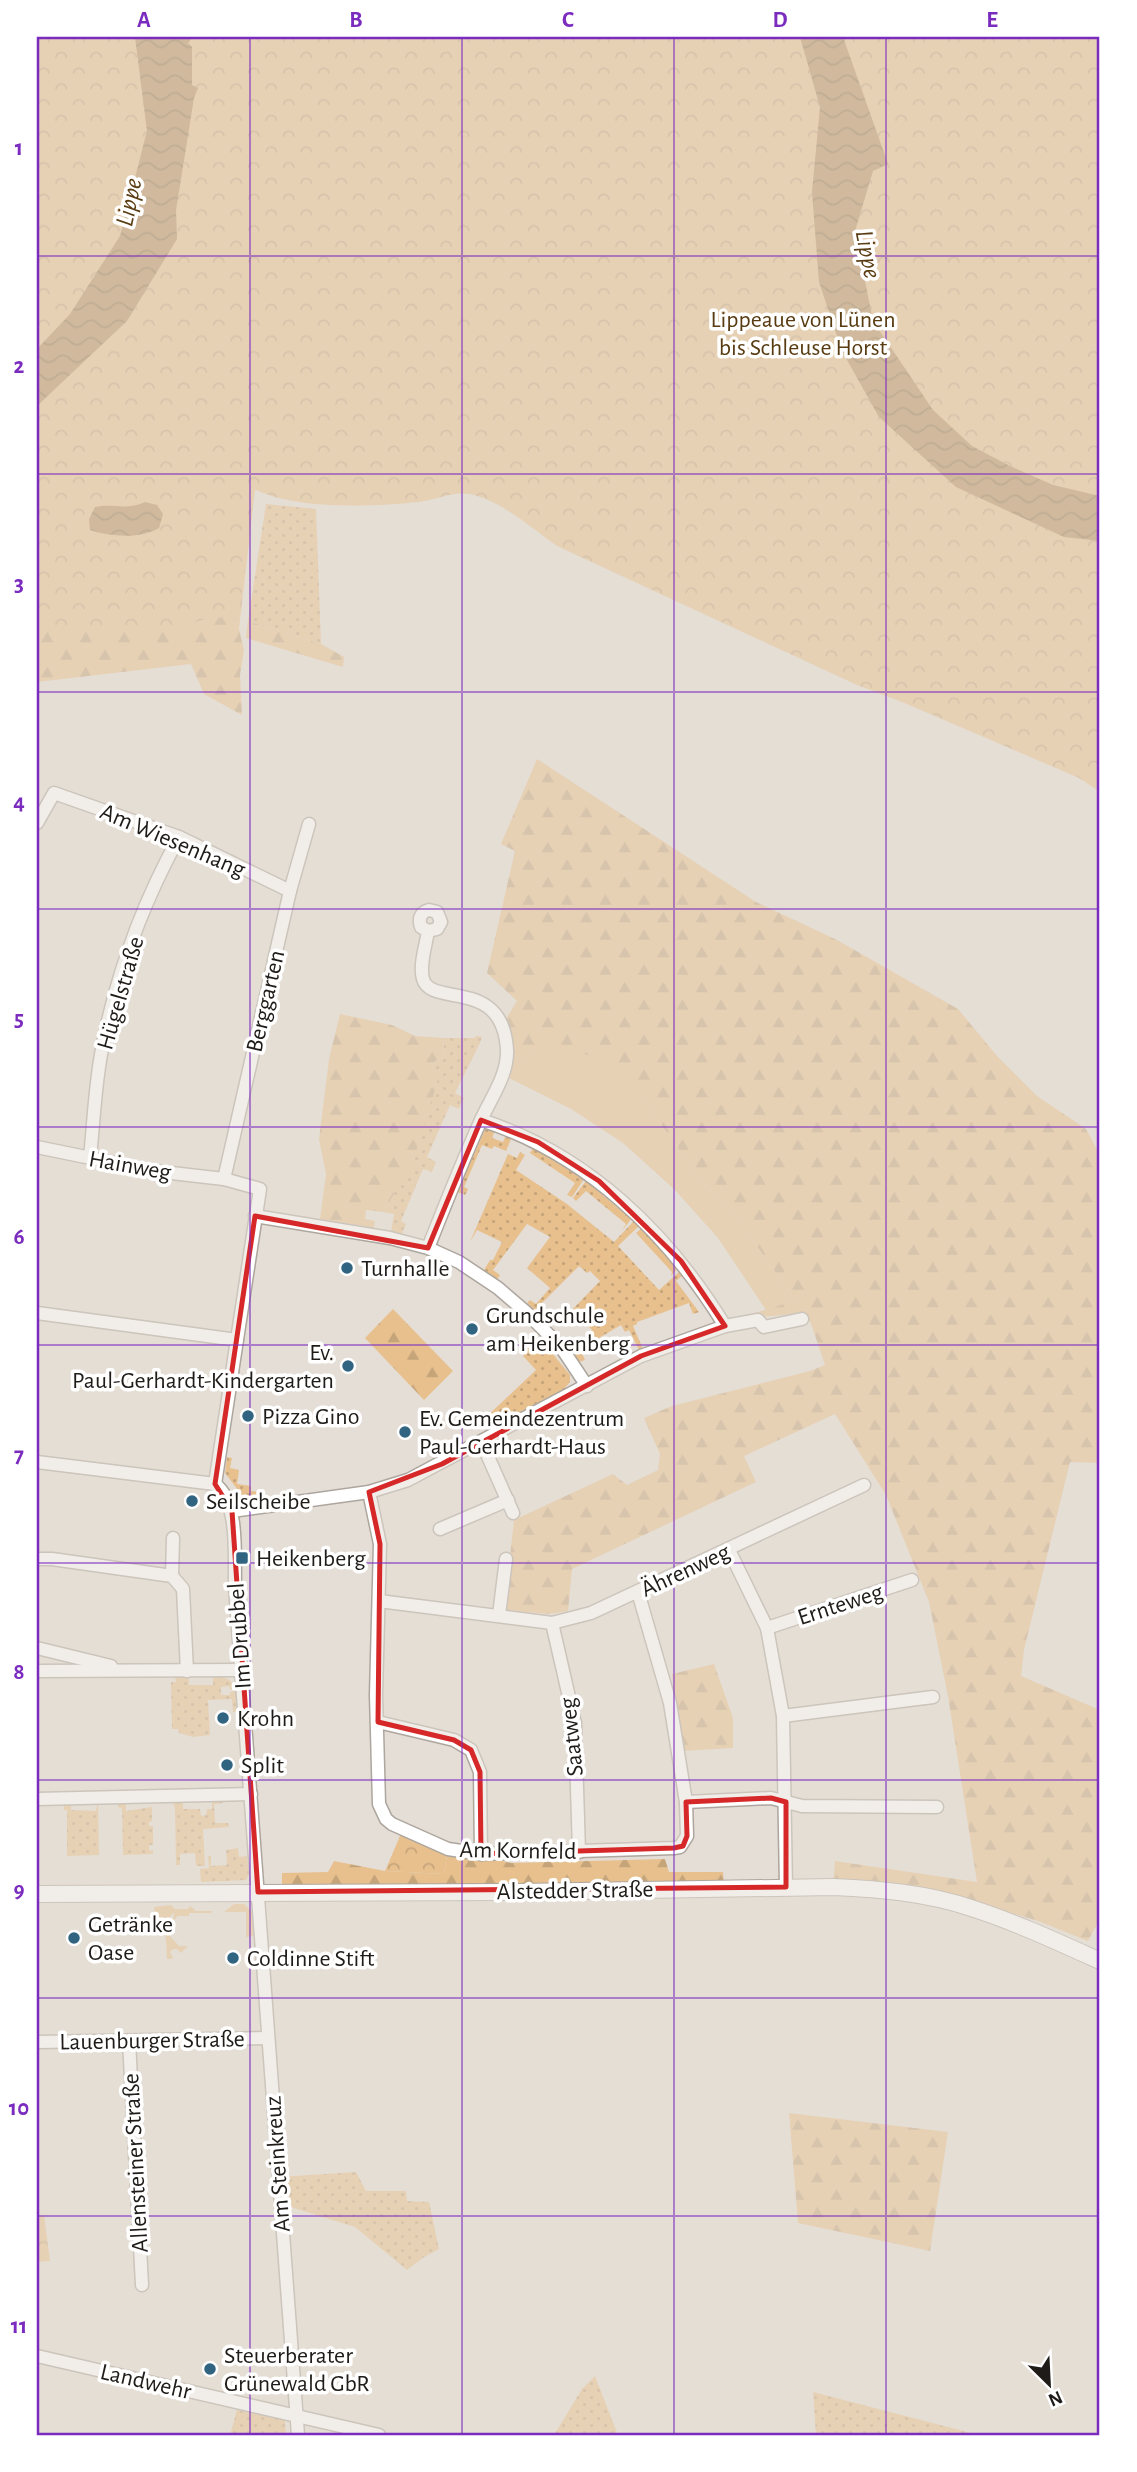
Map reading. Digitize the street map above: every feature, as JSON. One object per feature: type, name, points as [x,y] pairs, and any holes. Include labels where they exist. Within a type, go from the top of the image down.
[{"type":"street","name":"Am Wiesenhang","points":[[37,823],[54,793],[179,837],[290,891]]},
{"type":"street","name":"Berggarten","points":[[224,1180],[290,891],[309,824]]},
{"type":"street","name":"Hügelstraße","points":[[90,1157],[103,1045],[120,979],[143,912],[179,837]]},
{"type":"street","points":[[428,932],[422,972],[425,984],[435,992],[468,996],[486,1005],[494,1013],[503,1030],[507,1052],[502,1077],[481,1120],[428,1248]]},
{"type":"street","points":[[481,1120],[538,1142],[599,1181],[644,1222],[681,1262],[725,1326]]},
{"type":"street","name":"Hainweg","points":[[37,1147],[154,1171],[224,1180],[260,1189],[255,1216]]},
{"type":"street","points":[[37,1461],[215,1484],[255,1216],[390,1238],[428,1248],[458,1262],[519,1306],[561,1347],[587,1385]]},
{"type":"street","points":[[37,1313],[237,1340]]},
{"type":"street","points":[[232,1511],[369,1492],[408,1480],[662,1347],[725,1326],[758,1320],[764,1327],[802,1319]]},
{"type":"street","points":[[440,1529],[510,1506],[482,1443]]},
{"type":"street","name":"Im Drubbel","points":[[215,1484],[223,1490],[232,1511],[258,1892]]},
{"type":"street","name":"Ährenweg","points":[[379,1601],[552,1623],[591,1613],[864,1485]]},
{"type":"street","name":"Am Kornfeld","points":[[369,1492],[380,1544],[376,1695],[379,1804],[386,1819],[448,1849],[481,1854],[680,1847],[687,1836],[686,1802],[670,1703],[638,1592]]},
{"type":"street","points":[[172,1576],[173,1538]]},
{"type":"street","name":"Ernteweg","points":[[729,1549],[767,1629],[783,1716],[786,1887]]},
{"type":"street","points":[[37,1559],[172,1576],[183,1589],[187,1671]]},
{"type":"street","points":[[499,1615],[506,1559]]},
{"type":"street","name":"Ernteweg","points":[[767,1629],[912,1580]]},
{"type":"street","name":"Saatweg","points":[[552,1623],[575,1723],[579,1852]]},
{"type":"street","points":[[37,1648],[131,1670]]},
{"type":"street","points":[[37,1671],[241,1670]]},
{"type":"street","points":[[783,1716],[933,1698]]},
{"type":"street","points":[[378,1722],[454,1740],[471,1750],[480,1772],[481,1854]]},
{"type":"street","points":[[37,1799],[251,1794]]},
{"type":"street","points":[[686,1802],[771,1798],[802,1806],[937,1807]]},
{"type":"street","name":"Alstedder Straße","points":[[37,1894],[520,1892],[786,1887],[869,1889],[932,1898],[971,1908],[1100,1961]]},
{"type":"street","name":"Am Steinkreuz","points":[[258,1892],[298,2435]]},
{"type":"street","name":"Lauenburger Straße","points":[[37,2042],[268,2038]]},
{"type":"street","name":"Allensteiner Straße","points":[[129,2041],[142,2285]]},
{"type":"street","name":"Landwehr","points":[[37,2356],[372,2435]]},
{"type":"highlighted area","points":[[481,1120],[495,1125],[538,1142],[599,1181],[681,1261],[725,1326],[641,1356],[442,1464],[369,1492],[380,1544],[378,1722],[454,1740],[471,1750],[480,1772],[481,1854],[674,1848],[683,1846],[687,1836],[686,1802],[771,1798],[786,1802],[786,1887],[258,1892],[232,1511],[215,1484],[255,1216],[428,1248]]},
{"type":"green space","name":"Lippeaue von Lünen bis Schleuse Horst","points":[[37,37],[1100,37],[1100,792],[1079,778],[857,685],[557,546],[505,509],[470,494],[399,504],[357,506],[290,501],[254,489],[239,617],[233,620],[229,617],[207,618],[170,632],[83,625],[37,634]]},
{"type":"green space","points":[[257,473],[239,629],[244,650],[240,675],[242,715],[204,694],[191,664],[37,682],[37,579]]},
{"type":"green space","points":[[266,504],[316,509],[321,644],[248,621]]},
{"type":"green space","points":[[248,621],[321,644],[344,657],[343,667],[246,638]]},
{"type":"green space","points":[[537,759],[756,902],[837,940],[958,1009],[998,1057],[1037,1096],[1086,1129],[1100,1155],[1100,1463],[1070,1462],[1024,1650],[1021,1676],[1100,1710],[1100,1919],[1088,1941],[1038,1921],[962,1898],[833,1887],[835,1861],[977,1882],[948,1696],[929,1602],[886,1495],[835,1414],[744,1456],[756,1482],[572,1569],[568,1611],[549,1614],[504,1610],[514,1520],[613,1474],[627,1485],[658,1470],[660,1454],[644,1418],[672,1406],[825,1365],[810,1321],[799,1323],[793,1314],[733,1320],[795,1300],[738,1220],[698,1177],[651,1110],[637,1095],[645,1086],[534,1046],[524,1060],[512,1055],[506,1019],[517,1001],[487,973],[515,851],[501,844]]},
{"type":"green space","points":[[340,1014],[392,1025],[415,1036],[444,1038],[443,1056],[430,1065],[430,1073],[440,1073],[413,1162],[383,1212],[366,1210],[365,1219],[375,1221],[374,1228],[320,1219],[326,1174],[319,1139],[329,1059]]},
{"type":"green space","points":[[482,1037],[480,1043],[455,1093],[464,1098],[459,1109],[450,1105],[427,1157],[436,1162],[432,1172],[423,1169],[401,1221],[406,1224],[402,1234],[391,1232],[394,1214],[383,1212],[413,1161],[439,1073],[430,1073],[430,1065],[443,1056],[444,1038]]},
{"type":"green space","points":[[547,1041],[610,1063],[646,1087],[637,1095],[651,1110],[698,1177],[738,1220],[795,1300],[766,1310],[718,1238],[675,1190],[623,1143],[571,1109],[509,1078],[512,1055],[524,1060],[534,1046]]},
{"type":"green space","points":[[489,1127],[495,1130],[492,1138],[503,1142],[506,1135],[512,1137],[506,1151],[482,1145],[464,1187],[468,1189],[465,1195],[457,1192],[485,1130]]},
{"type":"green space","points":[[533,1148],[584,1179],[572,1197],[567,1195],[575,1183],[530,1153]]},
{"type":"green space","points":[[520,1152],[525,1155],[516,1170],[567,1204],[614,1242],[634,1221],[639,1226],[618,1246],[659,1290],[680,1271],[683,1275],[676,1281],[699,1312],[693,1314],[689,1303],[637,1322],[633,1326],[643,1349],[639,1350],[629,1330],[625,1332],[621,1325],[580,1349],[585,1360],[579,1362],[567,1345],[573,1350],[592,1330],[575,1313],[571,1316],[568,1314],[600,1281],[590,1271],[587,1273],[579,1266],[540,1305],[545,1312],[540,1316],[527,1303],[530,1300],[536,1304],[550,1288],[527,1268],[550,1237],[527,1224],[493,1270],[500,1275],[497,1280],[484,1270],[490,1260],[493,1260],[502,1242],[477,1230],[470,1242],[508,1154],[517,1158]]},
{"type":"green space","points":[[586,1181],[631,1219],[622,1231],[626,1224],[586,1191],[576,1201],[573,1198]]},
{"type":"green space","points":[[642,1228],[678,1268],[671,1276],[672,1272],[636,1233]]},
{"type":"green space","points":[[393,1309],[453,1371],[424,1400],[365,1338]]},
{"type":"green space","points":[[539,1337],[570,1375],[570,1382],[564,1389],[491,1427],[484,1419],[536,1370],[523,1356],[530,1342]]},
{"type":"green space","points":[[227,1457],[232,1458],[230,1468],[239,1470],[237,1484],[251,1486],[251,1491],[261,1492],[261,1500],[247,1502],[225,1473]]},
{"type":"green space","points":[[714,1664],[733,1718],[733,1748],[682,1751],[672,1674]]},
{"type":"green space","points":[[213,1676],[232,1682],[235,1689],[230,1689],[229,1686],[221,1687],[221,1695],[230,1695],[230,1692],[236,1691],[237,1712],[233,1712],[232,1699],[208,1700],[210,1735],[193,1737],[179,1733],[178,1729],[172,1729],[171,1682],[176,1682],[175,1677],[189,1677],[189,1685],[213,1685]]},
{"type":"green space","points":[[212,1800],[223,1800],[223,1803],[214,1804],[215,1823],[228,1823],[229,1827],[203,1829],[205,1866],[196,1866],[195,1853],[180,1854],[180,1865],[176,1865],[175,1808],[172,1801],[183,1801],[183,1809],[200,1809],[201,1816],[206,1815],[207,1809],[212,1809]]},
{"type":"green space","points":[[64,1802],[71,1803],[71,1810],[96,1811],[98,1802],[99,1855],[67,1856],[67,1810],[64,1810]]},
{"type":"green space","points":[[118,1802],[126,1802],[126,1811],[152,1807],[152,1821],[149,1826],[153,1826],[153,1845],[149,1845],[149,1850],[153,1851],[153,1854],[123,1855],[122,1808],[118,1807]]},
{"type":"green space","points":[[403,1829],[448,1849],[444,1874],[385,1871]]},
{"type":"green space","points":[[238,1848],[239,1857],[247,1856],[249,1874],[246,1880],[201,1882],[200,1869],[209,1868],[208,1856],[211,1856],[211,1866],[227,1865],[226,1850]]},
{"type":"green space","points":[[448,1849],[511,1863],[665,1859],[669,1872],[723,1872],[724,1888],[282,1892],[282,1873],[328,1872],[334,1861],[385,1871],[444,1874]]},
{"type":"green space","points":[[234,1904],[244,1904],[252,1912],[253,1936],[246,1937],[246,1912],[224,1912]]},
{"type":"green space","points":[[171,1905],[175,1909],[188,1909],[190,1906],[196,1911],[212,1911],[178,1916],[170,1924],[170,1936],[179,1946],[188,1946],[181,1953],[173,1949],[170,1952],[172,1959],[167,1959],[162,1923],[173,1919],[174,1912],[169,1918],[162,1917],[155,1922],[154,1907]]},
{"type":"green space","points":[[789,2113],[948,2132],[930,2251],[798,2223]]},
{"type":"green space","points":[[356,2172],[366,2191],[406,2191],[407,2201],[429,2202],[439,2249],[407,2270],[355,2227],[281,2204],[279,2177]]},
{"type":"green space","points":[[44,2215],[50,2261],[37,2262],[37,2216]]},
{"type":"green space","points":[[595,2376],[618,2435],[554,2435],[582,2389]]},
{"type":"green space","points":[[813,2392],[975,2434],[816,2435]]},
{"type":"green space","points":[[237,2410],[285,2420],[286,2435],[230,2435]]},
{"type":"water","points":[[135,37],[191,39],[188,43],[192,47],[192,85],[198,88],[194,98],[176,210],[177,239],[127,321],[37,406],[37,349],[70,314],[120,236],[147,131]]},
{"type":"water","points":[[800,37],[843,37],[888,164],[873,171],[855,231],[873,321],[933,410],[972,446],[1053,485],[1100,496],[1100,541],[1064,537],[956,487],[879,417],[842,351],[819,282],[812,192],[820,107]]},
{"type":"water","points":[[145,502],[157,505],[163,514],[159,528],[126,536],[90,530],[89,519],[95,507],[131,506]]},
{"type":"place","name":"Turnhalle","points":[[347,1268]]},
{"type":"place","name":"Grundschule am Heikenberg","points":[[472,1329]]},
{"type":"place","name":"Ev. Paul-Gerhardt-Kindergarten","points":[[348,1366]]},
{"type":"place","name":"Pizza Gino","points":[[248,1416]]},
{"type":"place","name":"Ev. Gemeindezentrum Paul-Gerhardt-Haus","points":[[405,1432]]},
{"type":"place","name":"Seilscheibe","points":[[192,1501]]},
{"type":"place","name":"Heikenberg","points":[[242,1558]]},
{"type":"place","name":"Krohn","points":[[223,1718]]},
{"type":"place","name":"Split","points":[[227,1765]]},
{"type":"place","name":"Getränke Oase","points":[[74,1938]]},
{"type":"place","name":"Coldinne Stift","points":[[233,1958]]},
{"type":"place","name":"Steuerberater Grünewald GbR","points":[[210,2369]]},
{"type":"water label","name":"Lippe","points":[[128,202]]},
{"type":"water label","name":"Lippe","points":[[869,254]]}]
